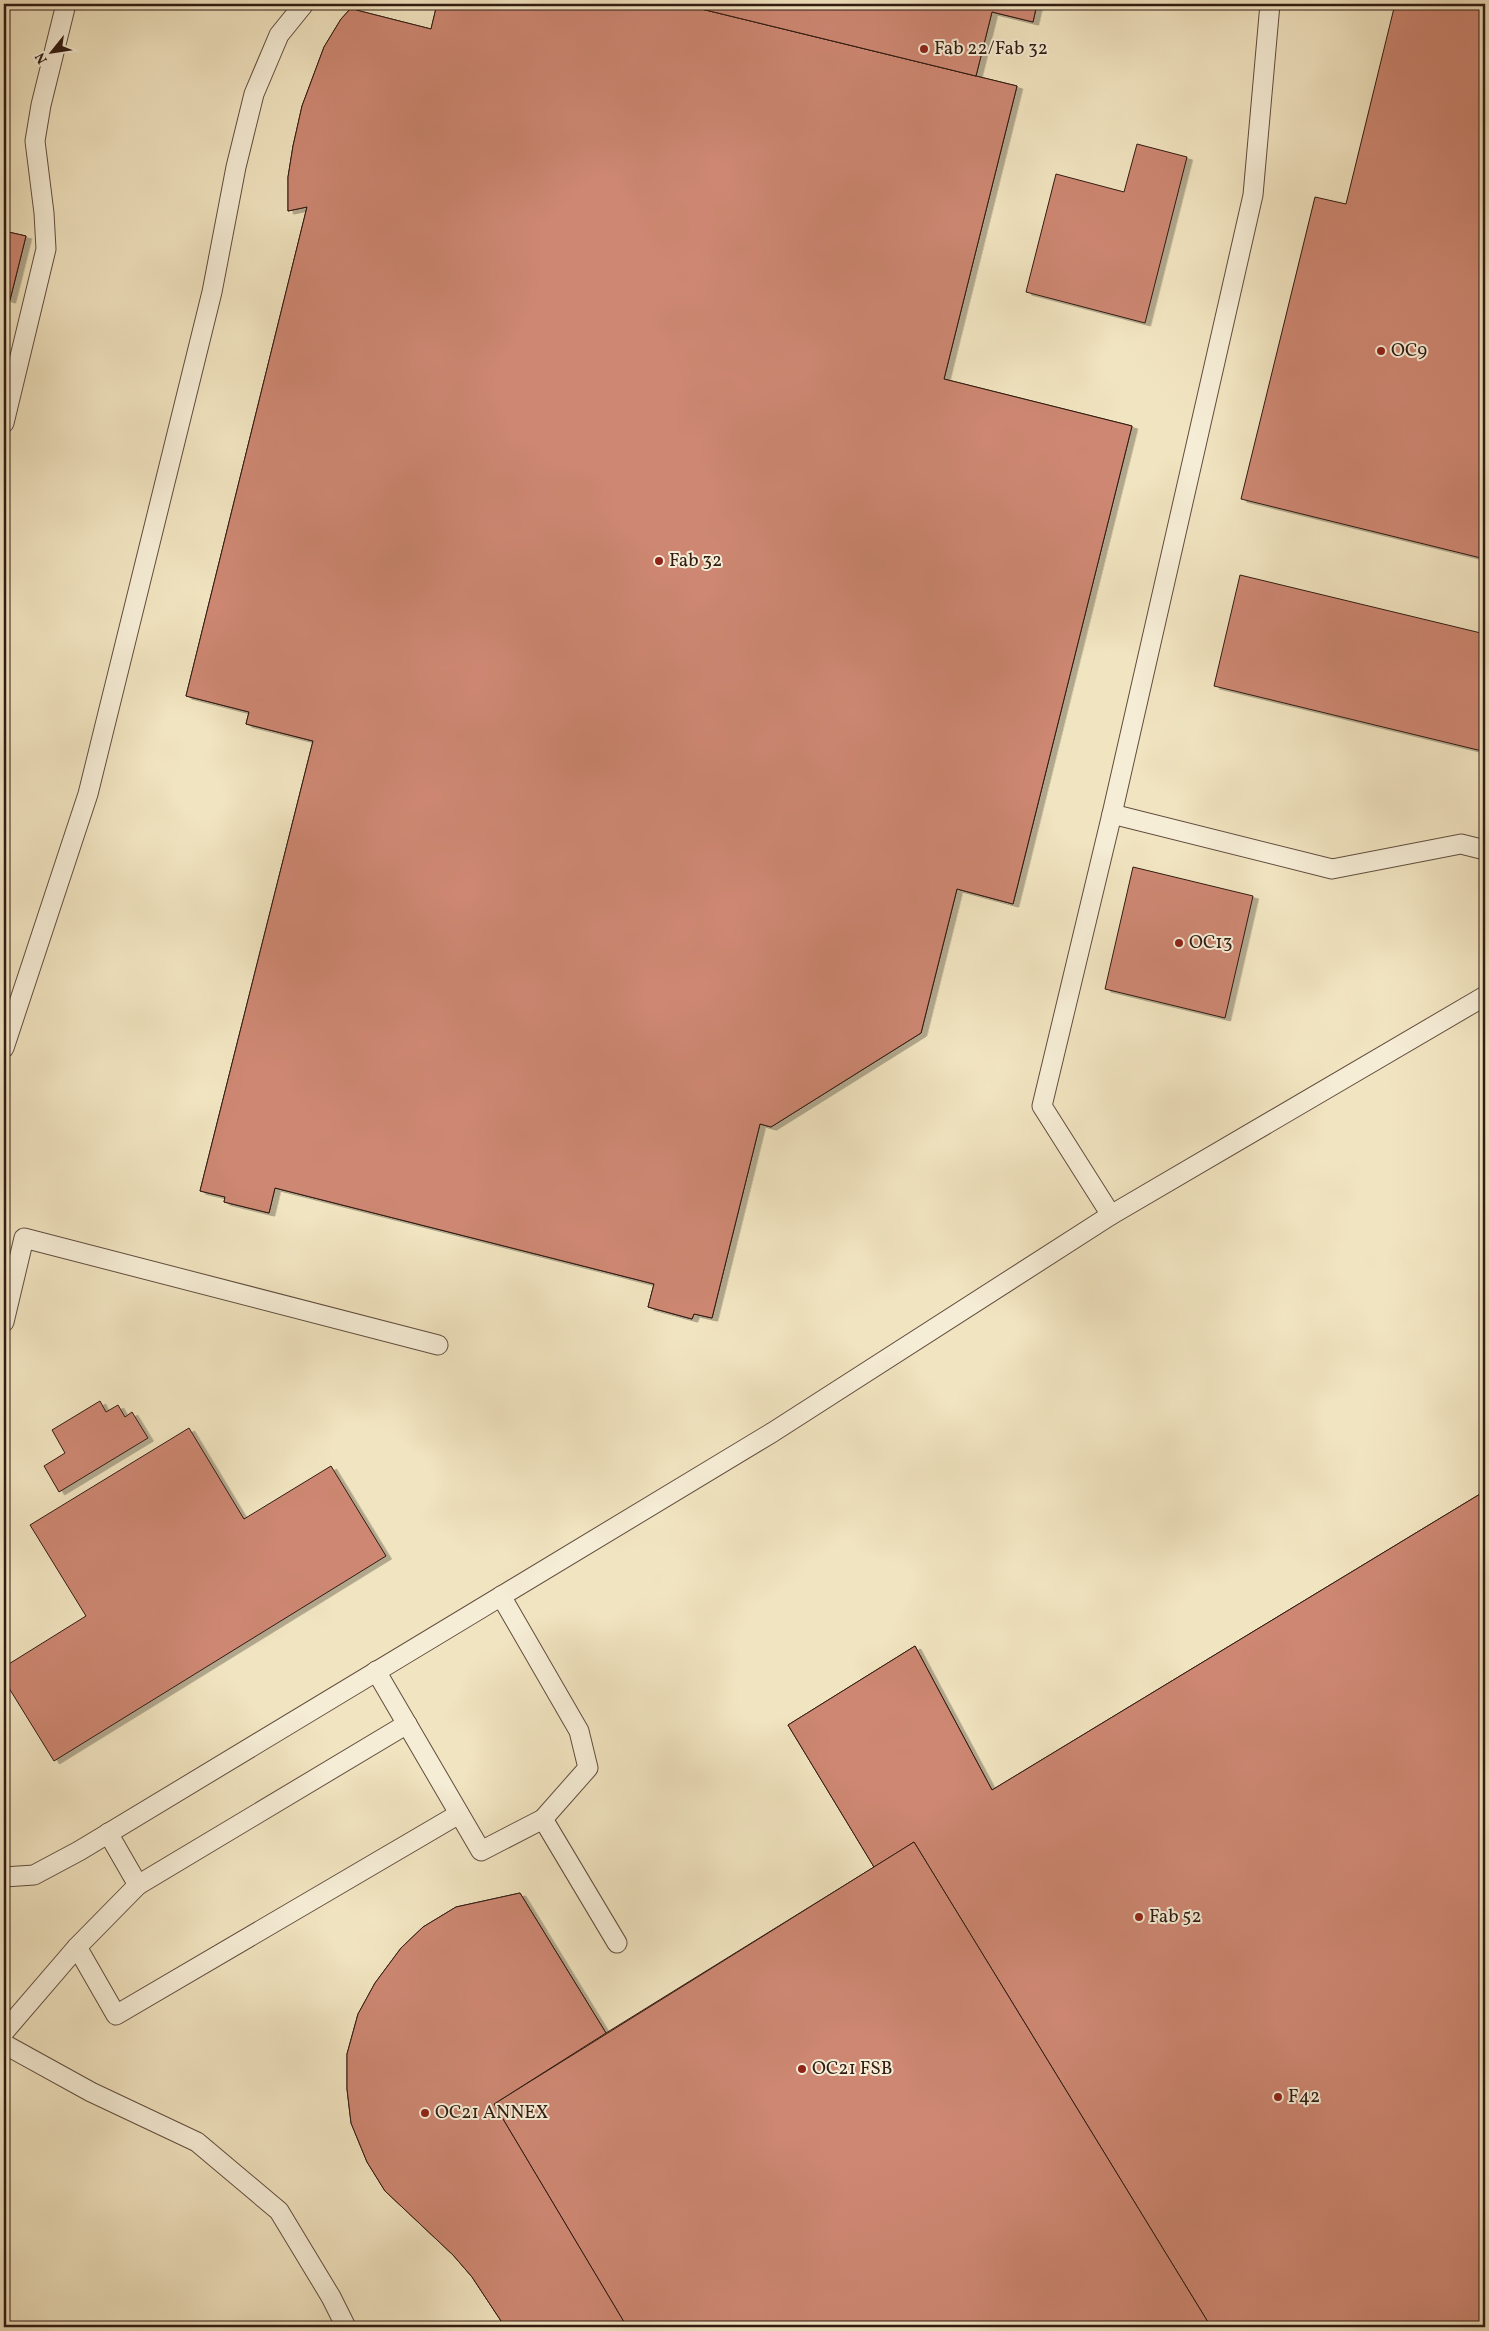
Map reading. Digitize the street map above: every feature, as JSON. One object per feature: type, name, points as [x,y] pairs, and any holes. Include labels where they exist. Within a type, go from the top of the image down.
[{"type":"lane","points":[[4,423],[46,249],[44,213],[35,141],[41,106],[66,4]]},
{"type":"lane","points":[[4,1048],[88,794],[212,292],[236,167],[254,94],[280,35],[304,4]]},
{"type":"lane","points":[[1111,1215],[1042,1106],[1112,814],[1253,195],[1270,4]]},
{"type":"lane","points":[[1112,814],[1332,869],[1462,844],[1485,850]]},
{"type":"lane","points":[[4,1877],[34,1875],[108,1833],[772,1432],[1111,1215],[1485,996]]},
{"type":"lane","points":[[4,1322],[24,1238],[438,1346]]},
{"type":"lane","points":[[376,1671],[481,1851],[542,1819],[588,1768],[580,1731],[501,1596]]},
{"type":"lane","points":[[4,2032],[77,1947],[138,1886],[407,1724]]},
{"type":"lane","points":[[77,1947],[116,2015],[459,1814]]},
{"type":"lane","points":[[542,1819],[617,1943]]},
{"type":"lane","points":[[108,1833],[138,1886]]},
{"type":"lane","points":[[4,2044],[91,2092],[197,2142],[278,2211],[331,2297],[346,2327]]},
{"type":"building","name":"Fab 32","points":[[437,4],[681,4],[1017,86],[944,379],[1132,426],[1013,904],[957,889],[921,1033],[771,1127],[760,1124],[712,1318],[694,1314],[692,1319],[648,1307],[654,1284],[275,1188],[269,1213],[224,1202],[225,1197],[200,1191],[313,741],[246,724],[249,712],[186,696],[307,207],[288,211],[288,177],[293,146],[302,106],[324,47],[341,19],[353,6],[356,10],[431,29]]},
{"type":"building","name":"Fab 32","points":[[437,4],[681,4],[1017,86],[944,379],[1132,426],[1013,904],[957,889],[921,1033],[771,1127],[760,1124],[712,1318],[694,1314],[692,1319],[648,1307],[654,1284],[275,1188],[269,1213],[224,1202],[225,1197],[200,1191],[313,741],[246,724],[249,712],[186,696],[307,207],[288,211],[288,177],[293,146],[302,106],[324,47],[341,19],[353,6],[356,10],[431,29]]},
{"type":"building","name":"Fab 22/Fab 32","points":[[681,4],[1037,4],[1033,22],[992,12],[976,76]]},
{"type":"building","name":"Fab 22/Fab 32","points":[[681,4],[1037,4],[1033,22],[992,12],[976,76]]},
{"type":"building","name":"OC9","points":[[1395,4],[1485,4],[1485,559],[1241,499],[1315,197],[1346,204]]},
{"type":"building","points":[[1137,144],[1187,157],[1145,323],[1026,292],[1056,174],[1124,192]]},
{"type":"building","points":[[4,231],[26,236],[10,300],[4,298]]},
{"type":"building","points":[[4,231],[26,236],[10,300],[4,298]]},
{"type":"building","points":[[1240,575],[1485,634],[1485,735],[1482,751],[1214,686]]},
{"type":"building","name":"OC13","points":[[1133,867],[1253,896],[1225,1018],[1105,989]]},
{"type":"building","points":[[100,1401],[106,1412],[118,1405],[125,1417],[132,1412],[148,1438],[59,1492],[44,1466],[65,1453],[52,1430]]},
{"type":"building","points":[[189,1428],[244,1519],[331,1466],[386,1556],[54,1761],[4,1680],[4,1667],[86,1616],[30,1525]]},
{"type":"building","name":"Fab 52","points":[[1485,1491],[1485,2327],[505,2327],[472,2277],[453,2255],[385,2191],[367,2162],[351,2123],[347,2089],[347,2054],[358,2014],[375,1983],[401,1948],[423,1927],[456,1907],[520,1893],[606,2033],[874,1867],[788,1725],[915,1646],[992,1790]]},
{"type":"building","name":"F42","points":[[1485,1491],[1485,2327],[1211,2327],[914,1842],[874,1867],[788,1725],[915,1646],[992,1790]]},
{"type":"building","name":"OC21 FSB","points":[[914,1842],[1211,2327],[627,2327],[494,2104]]},
{"type":"building","name":"OC21 ANNEX","points":[[520,1893],[606,2033],[494,2104],[627,2327],[505,2327],[472,2277],[453,2255],[385,2191],[367,2162],[351,2123],[347,2089],[347,2054],[358,2014],[375,1983],[401,1948],[423,1927],[456,1907]]},
{"type":"place","name":"Fab 22/Fab 32","points":[[924,49]]},
{"type":"place","name":"OC9","points":[[1381,351]]},
{"type":"place","name":"Fab 32","points":[[659,561]]},
{"type":"place","name":"OC13","points":[[1179,943]]},
{"type":"place","name":"Fab 52","points":[[1139,1917]]},
{"type":"place","name":"OC21 FSB","points":[[802,2069]]},
{"type":"place","name":"F42","points":[[1278,2097]]},
{"type":"place","name":"OC21 ANNEX","points":[[425,2113]]}]
